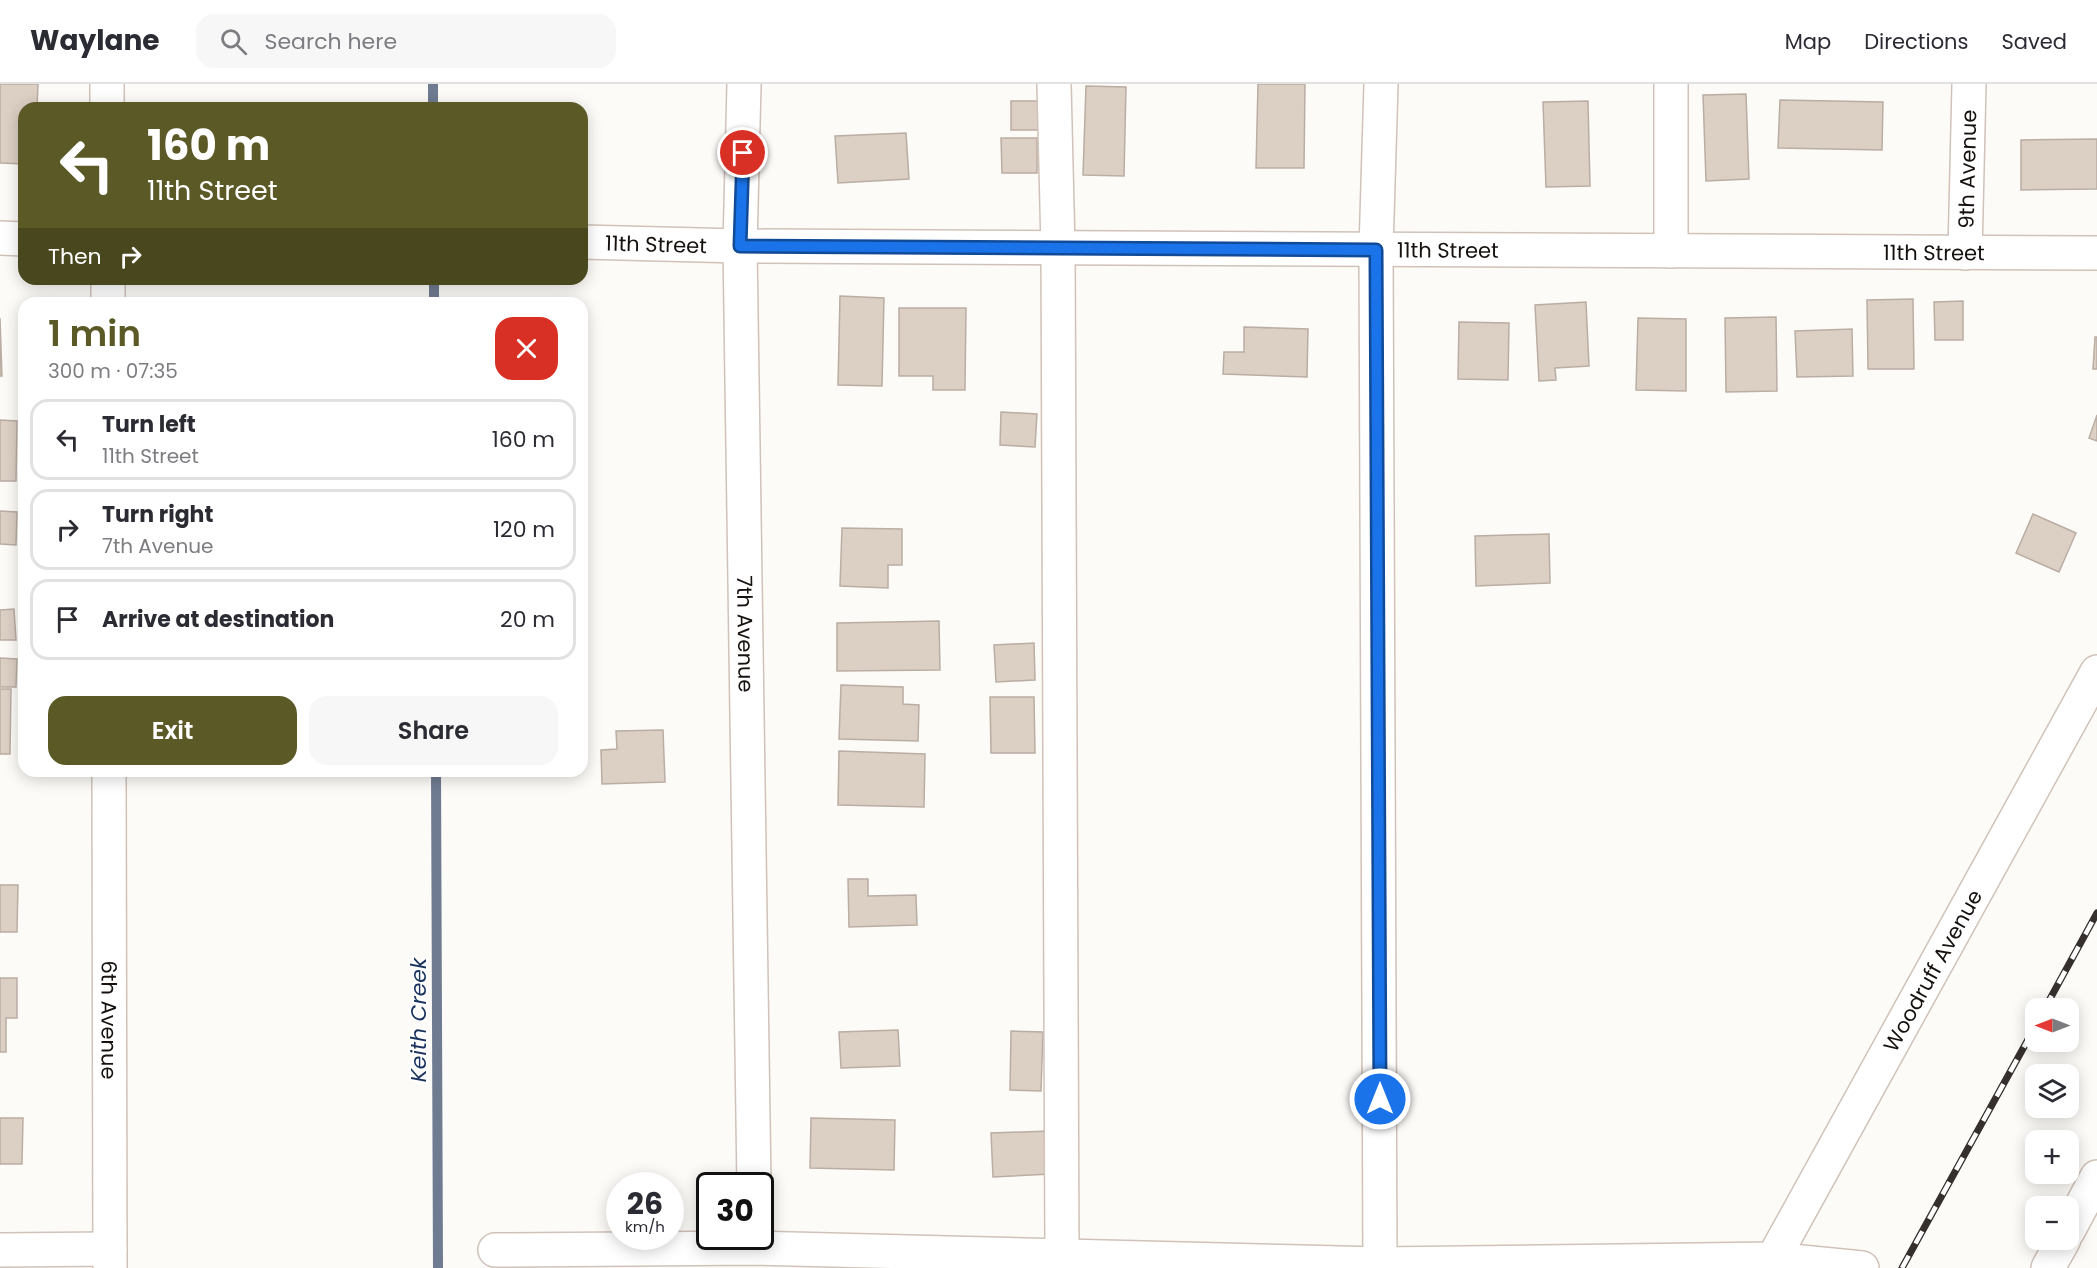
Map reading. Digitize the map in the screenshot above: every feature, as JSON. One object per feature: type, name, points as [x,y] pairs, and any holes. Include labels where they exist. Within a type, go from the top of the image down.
[{"type":"street","points":[[106,84],[107,102]]},
{"type":"street","name":"7th Avenue","points":[[744,84],[740,246],[754,1172]]},
{"type":"street","points":[[1054,84],[1058,248],[1062,1256]]},
{"type":"street","points":[[1380,1264],[1376,250],[1381,84]]},
{"type":"street","points":[[1671,84],[1671,251]]},
{"type":"street","name":"9th Avenue","points":[[1965,253],[1969,84]]},
{"type":"street","points":[[0,238],[18,239]]},
{"type":"street","name":"11th Street","points":[[588,242],[740,246],[2097,253]]},
{"type":"street","name":"Woodruff Avenue","points":[[1771,1263],[2097,672]]},
{"type":"street","name":"6th Avenue","points":[[109,777],[110,1259]]},
{"type":"street","points":[[2079,1211],[2097,1178]]},
{"type":"street","points":[[0,1250],[110,1259]]},
{"type":"street","points":[[495,1250],[755,1251],[1380,1264],[1771,1263],[1862,1268]]},
{"type":"street","points":[[2048,1268],[2058,1250]]},
{"type":"building","points":[[0,84],[38,84],[37,102],[18,102],[18,164],[0,163]]},
{"type":"building","points":[[1258,84],[1305,84],[1304,168],[1256,168]]},
{"type":"building","points":[[1086,86],[1126,87],[1124,176],[1083,175]]},
{"type":"building","points":[[1746,94],[1749,179],[1706,181],[1703,95]]},
{"type":"building","points":[[1780,100],[1883,102],[1882,150],[1778,148]]},
{"type":"building","points":[[1011,101],[1044,101],[1043,130],[1011,130]]},
{"type":"building","points":[[1588,101],[1590,186],[1546,187],[1543,102]]},
{"type":"building","points":[[906,133],[909,179],[838,183],[835,136]]},
{"type":"building","points":[[1001,138],[1037,138],[1037,173],[1002,173]]},
{"type":"building","points":[[2097,139],[2097,189],[2021,190],[2021,140]]},
{"type":"building","points":[[840,296],[884,298],[882,386],[838,385]]},
{"type":"building","points":[[1913,299],[1914,369],[1868,369],[1867,300]]},
{"type":"building","points":[[1963,301],[1963,340],[1935,340],[1934,302]]},
{"type":"building","points":[[1586,302],[1589,366],[1555,368],[1556,380],[1539,381],[1535,305]]},
{"type":"building","points":[[899,308],[966,308],[965,390],[933,390],[933,376],[899,376]]},
{"type":"building","points":[[1776,317],[1777,391],[1726,392],[1725,318]]},
{"type":"building","points":[[0,318],[2,376],[0,376]]},
{"type":"building","points":[[1638,318],[1686,319],[1686,391],[1636,390]]},
{"type":"building","points":[[1459,322],[1509,323],[1508,380],[1458,379]]},
{"type":"building","points":[[1244,327],[1308,329],[1307,377],[1223,374],[1224,352],[1244,352]]},
{"type":"building","points":[[1852,329],[1853,376],[1797,377],[1795,331]]},
{"type":"building","points":[[2095,337],[2097,337],[2097,369],[2093,369]]},
{"type":"building","points":[[1001,412],[1037,414],[1035,447],[1000,445]]},
{"type":"building","points":[[2097,415],[2097,441],[2089,438]]},
{"type":"building","points":[[0,420],[17,421],[16,481],[0,481]]},
{"type":"building","points":[[0,511],[17,512],[16,545],[0,544]]},
{"type":"building","points":[[2033,514],[2076,533],[2059,572],[2016,553]]},
{"type":"building","points":[[842,528],[902,529],[902,565],[888,565],[888,588],[840,586]]},
{"type":"building","points":[[1549,534],[1550,583],[1476,586],[1475,536]]},
{"type":"building","points":[[14,609],[16,640],[0,640],[0,610]]},
{"type":"building","points":[[939,621],[940,670],[837,671],[837,623]]},
{"type":"building","points":[[1034,643],[1035,680],[996,682],[994,645]]},
{"type":"building","points":[[0,658],[17,659],[16,687],[0,687]]},
{"type":"building","points":[[841,685],[903,687],[903,704],[919,705],[918,741],[839,739]]},
{"type":"building","points":[[0,689],[11,689],[10,754],[0,754]]},
{"type":"building","points":[[990,697],[1034,697],[1035,753],[991,753]]},
{"type":"building","points":[[663,730],[665,782],[602,784],[601,750],[617,749],[616,731]]},
{"type":"building","points":[[839,751],[925,754],[924,807],[838,805]]},
{"type":"building","points":[[848,879],[868,879],[868,896],[916,895],[917,925],[849,927]]},
{"type":"building","points":[[0,885],[18,885],[17,932],[0,932]]},
{"type":"building","points":[[0,978],[17,978],[17,1018],[6,1018],[6,1052],[0,1052]]},
{"type":"building","points":[[898,1030],[900,1066],[841,1068],[839,1032]]},
{"type":"building","points":[[1011,1031],[1043,1032],[1041,1091],[1010,1090]]},
{"type":"building","points":[[0,1118],[23,1118],[22,1164],[0,1164]]},
{"type":"building","points":[[811,1118],[895,1120],[894,1170],[810,1168]]},
{"type":"building","points":[[1049,1131],[1051,1174],[993,1177],[991,1133]]},
{"type":"waterway","name":"Keith Creek","points":[[433,84],[433,102]]},
{"type":"waterway","name":"Keith Creek","points":[[434,285],[434,297]]},
{"type":"waterway","name":"Keith Creek","points":[[436,777],[438,1268]]},
{"type":"railway","points":[[2050,998],[2097,913]]},
{"type":"railway","points":[[1902,1268],[2025,1045]]},
{"type":"route","points":[[743,153],[740,246],[1376,250],[1380,1099]]}]
